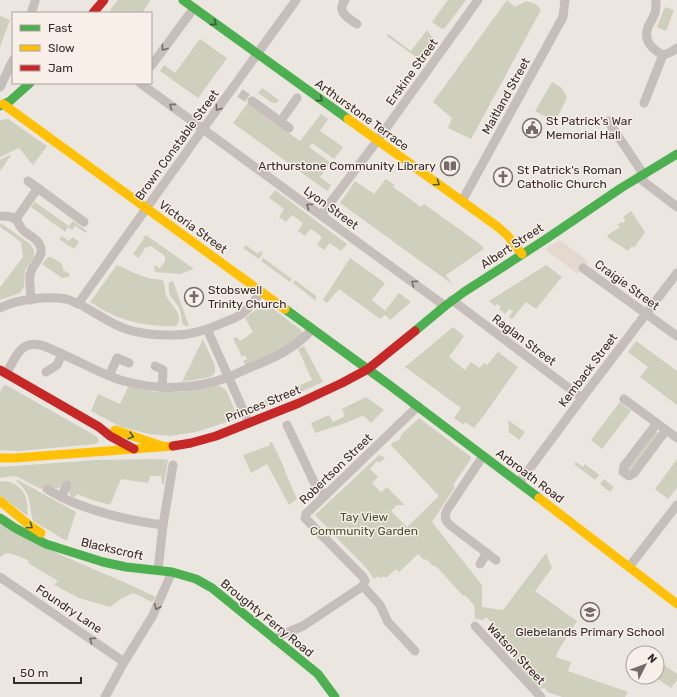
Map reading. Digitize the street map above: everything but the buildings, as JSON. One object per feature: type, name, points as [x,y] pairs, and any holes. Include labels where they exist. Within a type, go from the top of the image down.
[{"type":"main road","points":[[94,12],[104,0]]},
{"type":"main road","name":"Arthurstone Terrace","points":[[183,0],[462,201],[507,235],[522,254]]},
{"type":"main road","points":[[1,102],[17,95],[29,84]]},
{"type":"main road","name":"Victoria Street","points":[[1,102],[312,330],[368,369]]},
{"type":"main road","name":"Albert Street","points":[[368,369],[449,303],[617,190],[677,154]]},
{"type":"main road","name":"Arbroath Road","points":[[368,369],[677,604]]},
{"type":"main road","name":"Princes Street","points":[[3,372],[99,427],[110,436],[134,449],[191,443],[216,436],[299,403],[368,369]]},
{"type":"main road","name":"Princes Street","points":[[99,427],[163,446]]},
{"type":"main road","points":[[0,458],[134,449]]},
{"type":"main road","name":"Blackscroft","points":[[0,500],[29,525],[69,551]]},
{"type":"main road","name":"Blackscroft","points":[[0,518],[15,528],[46,544],[103,562],[172,572]]},
{"type":"main road","name":"Broughty Ferry Road","points":[[172,572],[196,579],[212,588],[318,674],[335,697]]},
{"type":"street","points":[[31,12],[35,0]]},
{"type":"street","name":"Brown Constable Street","points":[[78,304],[203,129],[237,90],[257,54],[296,0]]},
{"type":"street","points":[[345,0],[341,4],[342,10],[345,15],[357,24]]},
{"type":"street","name":"Erskine Street","points":[[321,215],[377,141],[478,0]]},
{"type":"street","name":"Maitland Street","points":[[462,201],[563,17],[565,0]]},
{"type":"street","points":[[656,0],[654,13],[647,30],[646,38],[650,46],[663,55],[672,52],[677,48]]},
{"type":"street","points":[[152,65],[194,8]]},
{"type":"street","points":[[644,104],[663,55]]},
{"type":"street","points":[[0,87],[12,62]]},
{"type":"street","name":"Lyon Street","points":[[141,84],[321,215],[449,303]]},
{"type":"street","points":[[280,122],[297,98]]},
{"type":"street","points":[[252,101],[289,128]]},
{"type":"street","points":[[608,121],[642,176],[677,207]]},
{"type":"street","points":[[28,181],[84,222]]},
{"type":"street","points":[[16,219],[38,188]]},
{"type":"street","points":[[0,216],[8,216],[16,219],[22,229],[37,240],[40,246],[42,252],[30,274],[31,300]]},
{"type":"street","name":"Craigie Street","points":[[583,268],[677,336]]},
{"type":"street","name":"Kemback Street","points":[[519,483],[677,273]]},
{"type":"street","points":[[0,308],[18,302],[31,300],[50,298],[67,299],[126,329],[160,335],[181,334],[208,329],[235,318],[245,312],[260,292]]},
{"type":"street","name":"Raglan Street","points":[[449,303],[582,398]]},
{"type":"street","points":[[208,329],[249,423]]},
{"type":"street","points":[[3,372],[23,347],[36,343],[123,381],[143,386],[162,388],[194,385],[228,377],[271,359],[294,346],[312,330]]},
{"type":"street","points":[[46,372],[57,365],[62,354]]},
{"type":"street","points":[[109,376],[117,358],[129,363]]},
{"type":"street","points":[[155,366],[163,370],[162,388]]},
{"type":"street","points":[[624,399],[677,438]]},
{"type":"street","name":"Robertson Street","points":[[363,586],[365,582],[363,577],[305,518],[306,514],[418,406]]},
{"type":"street","points":[[657,423],[624,466],[623,472],[629,476],[634,473],[666,430]]},
{"type":"street","points":[[287,425],[315,484],[325,496]]},
{"type":"street","points":[[483,456],[447,510],[445,516],[446,522],[496,560]]},
{"type":"street","points":[[158,570],[163,525],[173,465]]},
{"type":"street","points":[[61,497],[67,485]]},
{"type":"street","points":[[47,489],[72,502],[113,515],[136,521],[163,525]]},
{"type":"street","points":[[629,567],[677,505]]},
{"type":"street","points":[[480,564],[487,553]]},
{"type":"street","points":[[105,697],[124,662],[152,617],[172,572]]},
{"type":"street","name":"Foundry Lane","points":[[0,577],[124,662]]},
{"type":"street","points":[[275,640],[281,635],[303,626],[363,586],[380,605],[388,622],[415,651]]},
{"type":"street","name":"Watson Street","points":[[475,626],[541,697]]},
{"type":"green space","points":[[118,0],[150,1],[143,12],[112,12],[110,10]]},
{"type":"green space","points":[[448,0],[466,0],[445,28],[442,29],[432,22]]},
{"type":"green space","points":[[507,0],[515,7],[526,1],[536,4],[541,10],[471,139],[448,128],[452,118],[433,102]]},
{"type":"green space","points":[[665,7],[674,10],[666,31],[657,27]]},
{"type":"green space","points":[[0,16],[10,20],[0,47]]},
{"type":"green space","points":[[427,30],[435,39],[435,42],[418,66],[417,65],[420,60],[387,36],[388,34],[411,51]]},
{"type":"green space","points":[[200,39],[227,58],[198,98],[160,71],[164,65],[175,73]]},
{"type":"green space","points":[[552,82],[562,88],[567,98],[555,122],[535,111]]},
{"type":"green space","points":[[262,88],[279,100],[277,103],[272,103],[258,93]]},
{"type":"green space","points":[[248,103],[300,141],[321,114],[328,119],[320,131],[343,147],[334,159],[312,143],[309,147],[331,163],[320,177],[331,185],[327,191],[233,123]]},
{"type":"green space","points":[[8,119],[47,146],[33,165],[19,148],[0,157],[0,120]]},
{"type":"green space","points":[[12,154],[0,171],[0,160]]},
{"type":"green space","points":[[386,179],[395,185],[393,187],[421,207],[424,204],[480,244],[484,249],[446,275],[452,284],[340,203],[355,181],[374,194]]},
{"type":"green space","points":[[275,190],[347,244],[341,251],[330,243],[324,250],[317,245],[322,237],[311,229],[305,236],[298,231],[303,223],[292,215],[286,222],[279,217],[284,209],[269,198]]},
{"type":"green space","points":[[35,202],[69,226],[73,221],[87,231],[86,233],[75,226],[72,230],[68,227],[65,232],[31,207]]},
{"type":"green space","points":[[631,211],[645,232],[634,248],[632,246],[628,251],[607,237],[620,227],[617,225],[621,222],[625,222],[623,217]]},
{"type":"green space","points":[[1,223],[30,244],[34,250],[34,257],[25,270],[24,287],[20,293],[0,300],[0,286],[23,257],[21,242],[0,227]]},
{"type":"green space","points":[[146,235],[194,269],[180,274],[155,272],[154,265],[160,268],[165,261],[165,256],[151,246],[145,248],[139,258],[133,254],[144,239],[142,238]]},
{"type":"green space","points":[[62,236],[69,241],[73,237],[79,242],[74,249],[59,239]]},
{"type":"green space","points":[[246,245],[258,254],[260,251],[263,253],[259,259],[243,248]]},
{"type":"green space","points":[[48,257],[51,257],[62,264],[63,270],[70,274],[68,277],[62,278],[42,264]]},
{"type":"green space","points":[[263,258],[292,279],[290,282],[261,261]]},
{"type":"green space","points":[[350,258],[385,283],[372,300],[385,311],[399,293],[411,302],[390,320],[385,315],[380,319],[339,289],[327,303],[323,300]]},
{"type":"green space","points":[[117,265],[144,277],[162,280],[166,295],[178,314],[179,322],[176,326],[159,326],[133,322],[109,313],[90,302]]},
{"type":"green space","points":[[546,265],[562,277],[536,309],[526,302],[512,319],[509,317],[513,311],[509,309],[505,314],[499,309],[501,307],[497,304],[495,306],[489,301]]},
{"type":"green space","points":[[295,280],[316,296],[316,301],[293,283]]},
{"type":"green space","points":[[173,281],[189,326],[185,326],[183,324],[179,308],[170,294],[169,282]]},
{"type":"green space","points":[[263,304],[268,305],[301,330],[302,333],[284,347],[246,366],[243,361],[247,359],[245,355],[242,357],[233,338],[237,337],[240,341],[253,332],[245,318]]},
{"type":"green space","points":[[453,327],[464,336],[449,357],[465,370],[471,362],[479,368],[484,363],[487,365],[498,352],[518,367],[474,428],[465,422],[464,425],[454,418],[461,408],[405,367]]},
{"type":"green space","points":[[203,339],[215,366],[215,373],[210,377],[182,382]]},
{"type":"green space","points":[[636,341],[677,371],[677,405],[640,377],[648,367],[628,352]]},
{"type":"green space","points":[[304,346],[323,382],[257,411],[254,405],[312,380],[298,349]]},
{"type":"green space","points":[[599,360],[600,361],[580,387],[576,383],[583,373],[587,375]]},
{"type":"green space","points":[[4,385],[96,436],[99,441],[96,444],[19,451],[0,450],[0,392]]},
{"type":"green space","points":[[218,385],[226,390],[237,415],[233,420],[196,432],[170,436],[149,434],[121,427],[91,411],[98,394],[120,404],[128,387],[155,392],[185,392],[187,388]]},
{"type":"green space","points":[[366,397],[384,410],[371,423],[362,416],[315,433],[311,423],[329,415],[333,422],[345,416],[342,409]]},
{"type":"green space","points":[[620,402],[631,411],[602,449],[591,440]]},
{"type":"green space","name":"Tay View Community Garden","points":[[419,418],[471,457],[453,485],[455,487],[432,522],[482,585],[482,607],[503,610],[546,553],[552,568],[535,591],[577,621],[558,651],[556,657],[571,662],[568,671],[628,692],[625,697],[562,697],[547,692],[545,688],[540,689],[514,663],[513,658],[517,654],[494,630],[496,627],[486,617],[483,620],[476,619],[474,605],[465,595],[463,596],[437,567],[432,565],[426,559],[424,560],[418,554],[399,572],[396,569],[386,578],[384,576],[380,578],[378,576],[374,579],[367,569],[315,515],[379,455],[385,458],[379,463],[377,461],[370,469],[378,477],[372,483],[381,492],[387,487],[405,505],[397,505],[391,511],[407,527],[439,496],[391,445],[393,442],[400,439],[401,435]]},
{"type":"green space","points":[[508,420],[525,432],[519,440],[509,432]]},
{"type":"green space","points":[[656,431],[658,433],[630,470],[628,470],[628,468]]},
{"type":"green space","points":[[272,442],[297,499],[289,505],[267,464],[251,473],[243,455],[270,445],[269,443]]},
{"type":"green space","points":[[677,459],[677,488],[668,499],[655,489]]},
{"type":"green space","points":[[97,460],[168,460],[164,484],[162,484],[161,476],[150,476],[148,483],[121,479],[110,505],[77,494],[73,498],[69,491],[72,484],[66,481],[59,488],[45,485],[41,489],[18,477],[14,476],[0,478],[0,467]]},
{"type":"green space","points":[[576,462],[583,467],[585,464],[599,475],[595,480],[574,464]]},
{"type":"green space","points":[[604,479],[614,487],[610,492],[600,484]]},
{"type":"green space","points":[[18,480],[76,512],[67,540],[33,521],[28,495],[16,481]]},
{"type":"green space","points":[[0,481],[10,482],[22,489],[26,498],[28,516],[0,496]]},
{"type":"green space","points":[[0,524],[61,555],[156,597],[152,602],[133,593],[119,600],[110,607],[79,598],[54,585],[58,581],[28,563],[29,561],[6,553],[0,557]]},
{"type":"green space","points":[[665,666],[677,674],[677,680],[671,688],[665,684]]},
{"type":"shaded area","points":[[560,240],[588,261],[578,274],[545,249]]},
{"type":"tunnel","points":[[240,93],[252,101]]},
{"type":"traffic: fast","points":[[183,0],[348,119]]},
{"type":"traffic: fast","points":[[0,106],[10,101],[29,84]]},
{"type":"traffic: fast","points":[[415,331],[464,292],[621,188],[677,154]]},
{"type":"traffic: fast","points":[[285,309],[388,384],[539,498]]},
{"type":"traffic: fast","points":[[0,518],[15,528],[46,544],[103,562],[126,567],[172,572],[196,579],[212,588],[318,674],[335,697]]},
{"type":"traffic: slow","points":[[3,104],[285,309]]},
{"type":"traffic: slow","points":[[348,119],[498,227],[507,235],[522,254]]},
{"type":"traffic: slow","points":[[115,430],[162,446]]},
{"type":"traffic: slow","points":[[0,458],[173,446]]},
{"type":"traffic: slow","points":[[539,498],[677,604]]},
{"type":"traffic: slow","points":[[0,501],[41,533]]},
{"type":"traffic: jam","points":[[94,12],[104,0]]},
{"type":"traffic: jam","points":[[173,446],[216,436],[299,403],[342,383],[368,369],[415,331]]},
{"type":"traffic: jam","points":[[0,370],[134,449]]},
{"type":"place","name":"St Patrick's War Memorial Hall","points":[[532,128]]},
{"type":"place","name":"Arthurstone Community Library","points":[[450,166]]},
{"type":"place","name":"St Patrick's Roman Catholic Church","points":[[503,177]]},
{"type":"place","name":"Stobswell Trinity Church","points":[[194,297]]},
{"type":"place","name":"Glebelands Primary School","points":[[590,612]]}]
